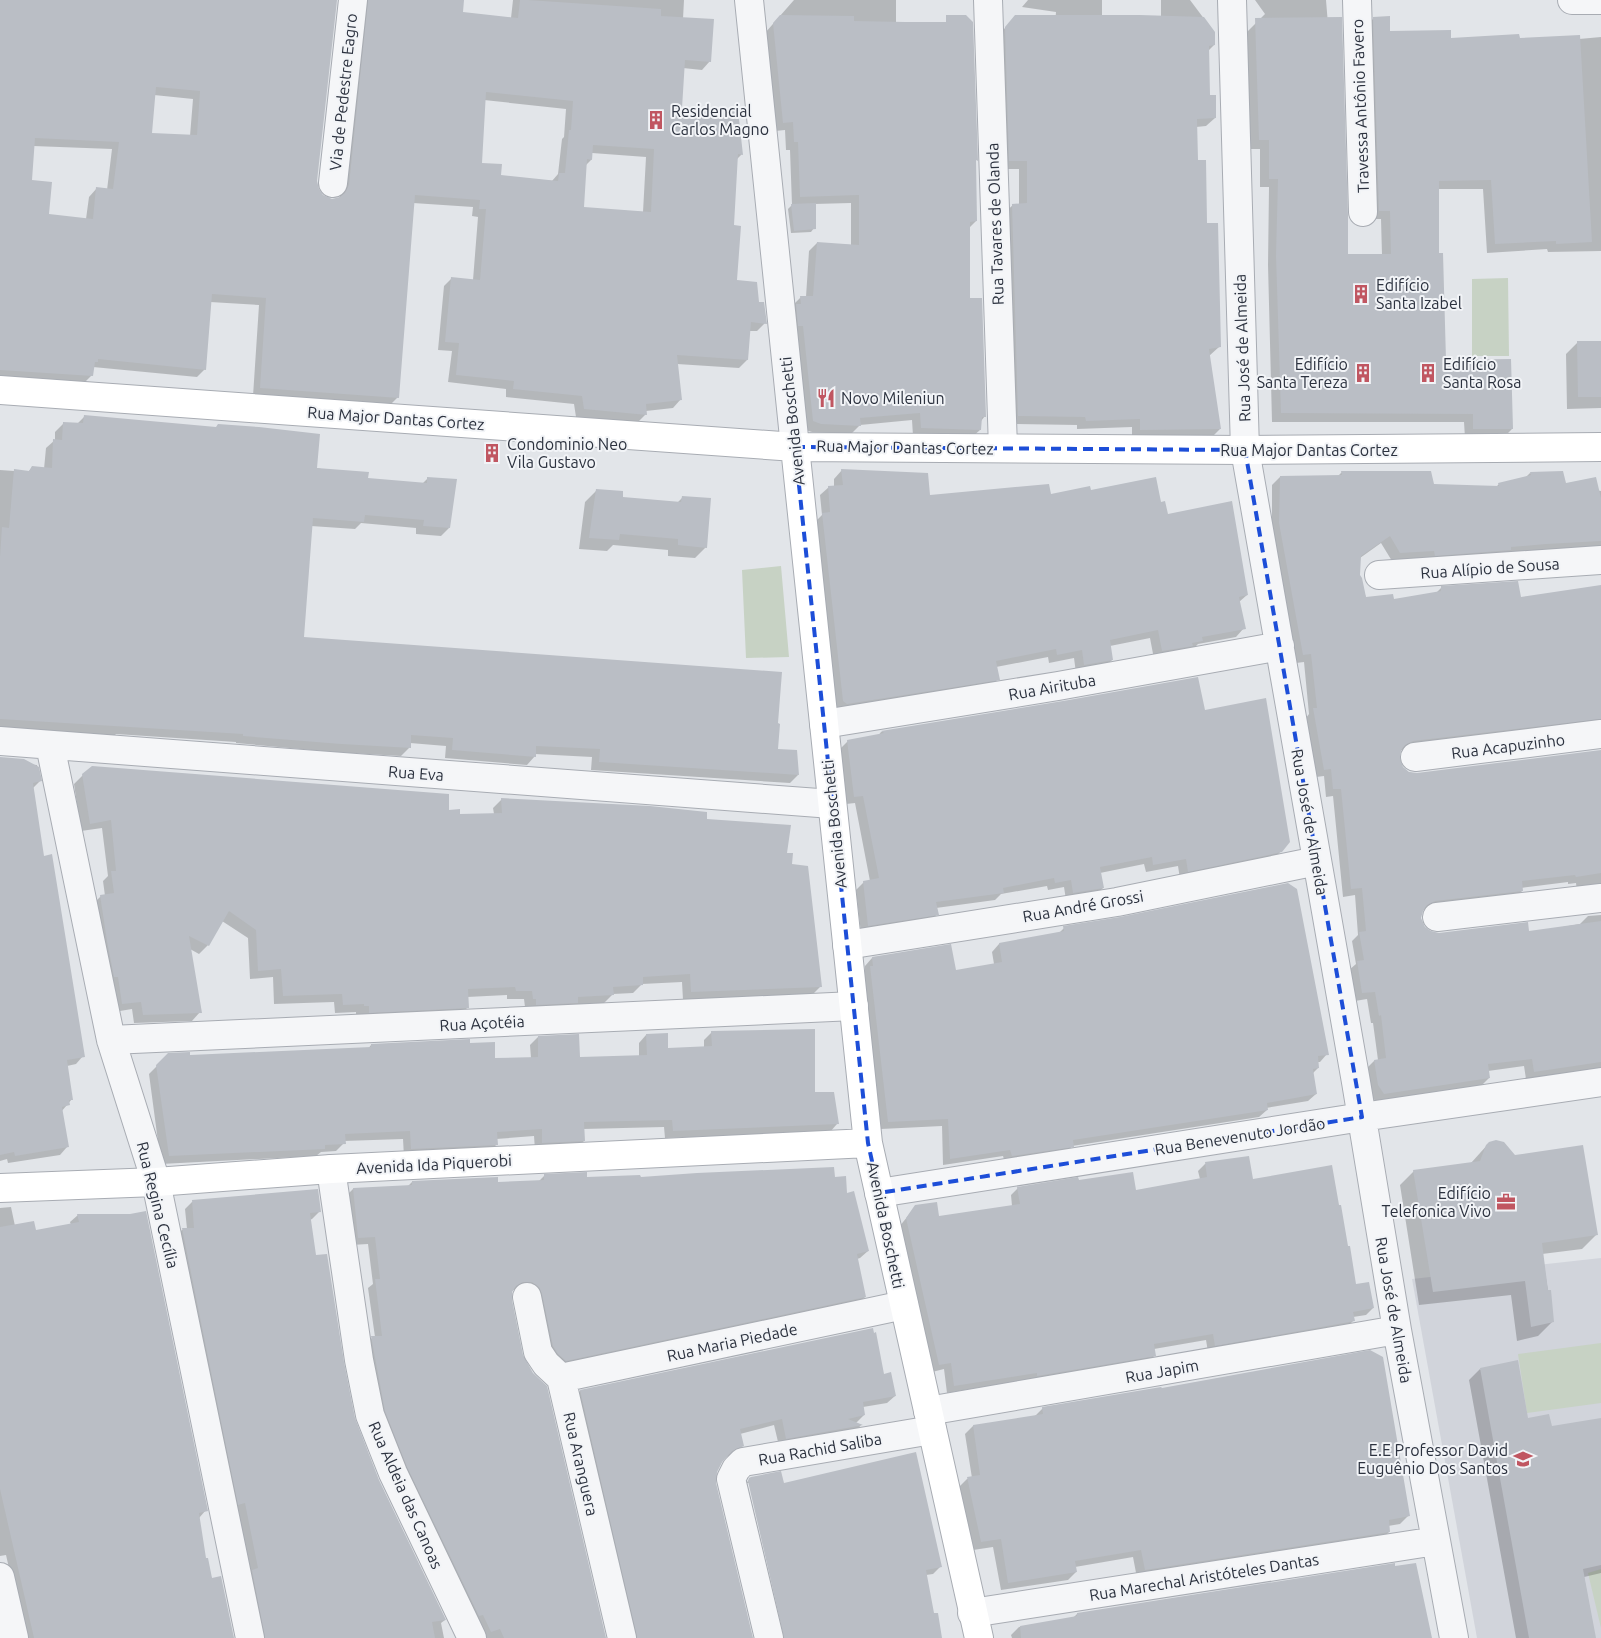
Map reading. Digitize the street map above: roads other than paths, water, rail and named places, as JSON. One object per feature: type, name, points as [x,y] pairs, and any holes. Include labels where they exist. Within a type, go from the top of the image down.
[{"type":"street","name":"Via de Pedestre Eagro","points":[[332,183],[353,0]]},
{"type":"street","name":"Avenida Boschetti","points":[[749,0],[868,1143],[976,1625]]},
{"type":"street","name":"Rua Tavares de Olanda","points":[[988,0],[1003,448]]},
{"type":"street","name":"Rua José de Almeida","points":[[1232,0],[1245,450],[1362,1117],[1397,1330],[1454,1638]]},
{"type":"street","name":"Travessa Antônio Favero","points":[[1357,0],[1363,212]]},
{"type":"street","points":[[1572,0],[1601,0]]},
{"type":"street","name":"Rua Major Dantas Cortez","points":[[0,390],[795,446],[1245,450],[1601,448]]},
{"type":"street","name":"Rua Alípio de Sousa","points":[[1379,575],[1601,560]]},
{"type":"street","name":"Rua Airituba","points":[[824,724],[1058,686],[1280,646]]},
{"type":"street","name":"Rua Acapuzinho","points":[[1414,757],[1601,734]]},
{"type":"street","name":"Rua Eva","points":[[0,741],[832,804]]},
{"type":"street","name":"Rua Regina Cecília","points":[[50,745],[111,1040],[156,1182],[250,1638]]},
{"type":"street","name":"Rua André Grossi","points":[[847,945],[1117,902],[1317,861]]},
{"type":"street","points":[[1437,917],[1601,898]]},
{"type":"street","name":"Rua Açotéia","points":[[111,1040],[854,1006]]},
{"type":"street","name":"Rua Benevenuto Jordão","points":[[879,1193],[1362,1117],[1601,1082]]},
{"type":"street","name":"Avenida Ida Piquerobi","points":[[0,1188],[156,1182],[330,1169],[868,1143]]},
{"type":"street","name":"Rua Aldeia das Canoas","points":[[330,1169],[359,1360],[370,1415],[393,1473],[472,1638]]},
{"type":"street","points":[[527,1297],[538,1352],[546,1364],[561,1378]]},
{"type":"street","name":"Rua Maria Piedade","points":[[561,1378],[904,1305]]},
{"type":"street","name":"Rua Japim","points":[[930,1421],[1397,1330]]},
{"type":"street","name":"Rua Aranguera","points":[[561,1378],[622,1638]]},
{"type":"street","name":"Rua Rachid Saliba","points":[[769,1638],[731,1479],[736,1469],[744,1462],[930,1421]]},
{"type":"street","name":"Rua Marechal Aristóteles Dantas","points":[[976,1625],[1436,1541]]},
{"type":"street","points":[[0,1577],[14,1638]]},
{"type":"place","name":"Residencial Carlos Magno","points":[[656,120]]},
{"type":"place","name":"Edifício Santa Izabel","points":[[1361,294]]},
{"type":"place","name":"Edifício Santa Tereza","points":[[1363,373]]},
{"type":"place","name":"Edifício Santa Rosa","points":[[1428,373]]},
{"type":"place","name":"Novo Mileniun","points":[[826,398]]},
{"type":"place","name":"Condominio Neo Vila Gustavo","points":[[492,453]]},
{"type":"place","name":"Edifício Telefonica Vivo","points":[[1506,1202]]},
{"type":"place","name":"E.E Professor David Euguênio Dos Santos","points":[[1523,1459]]}]
